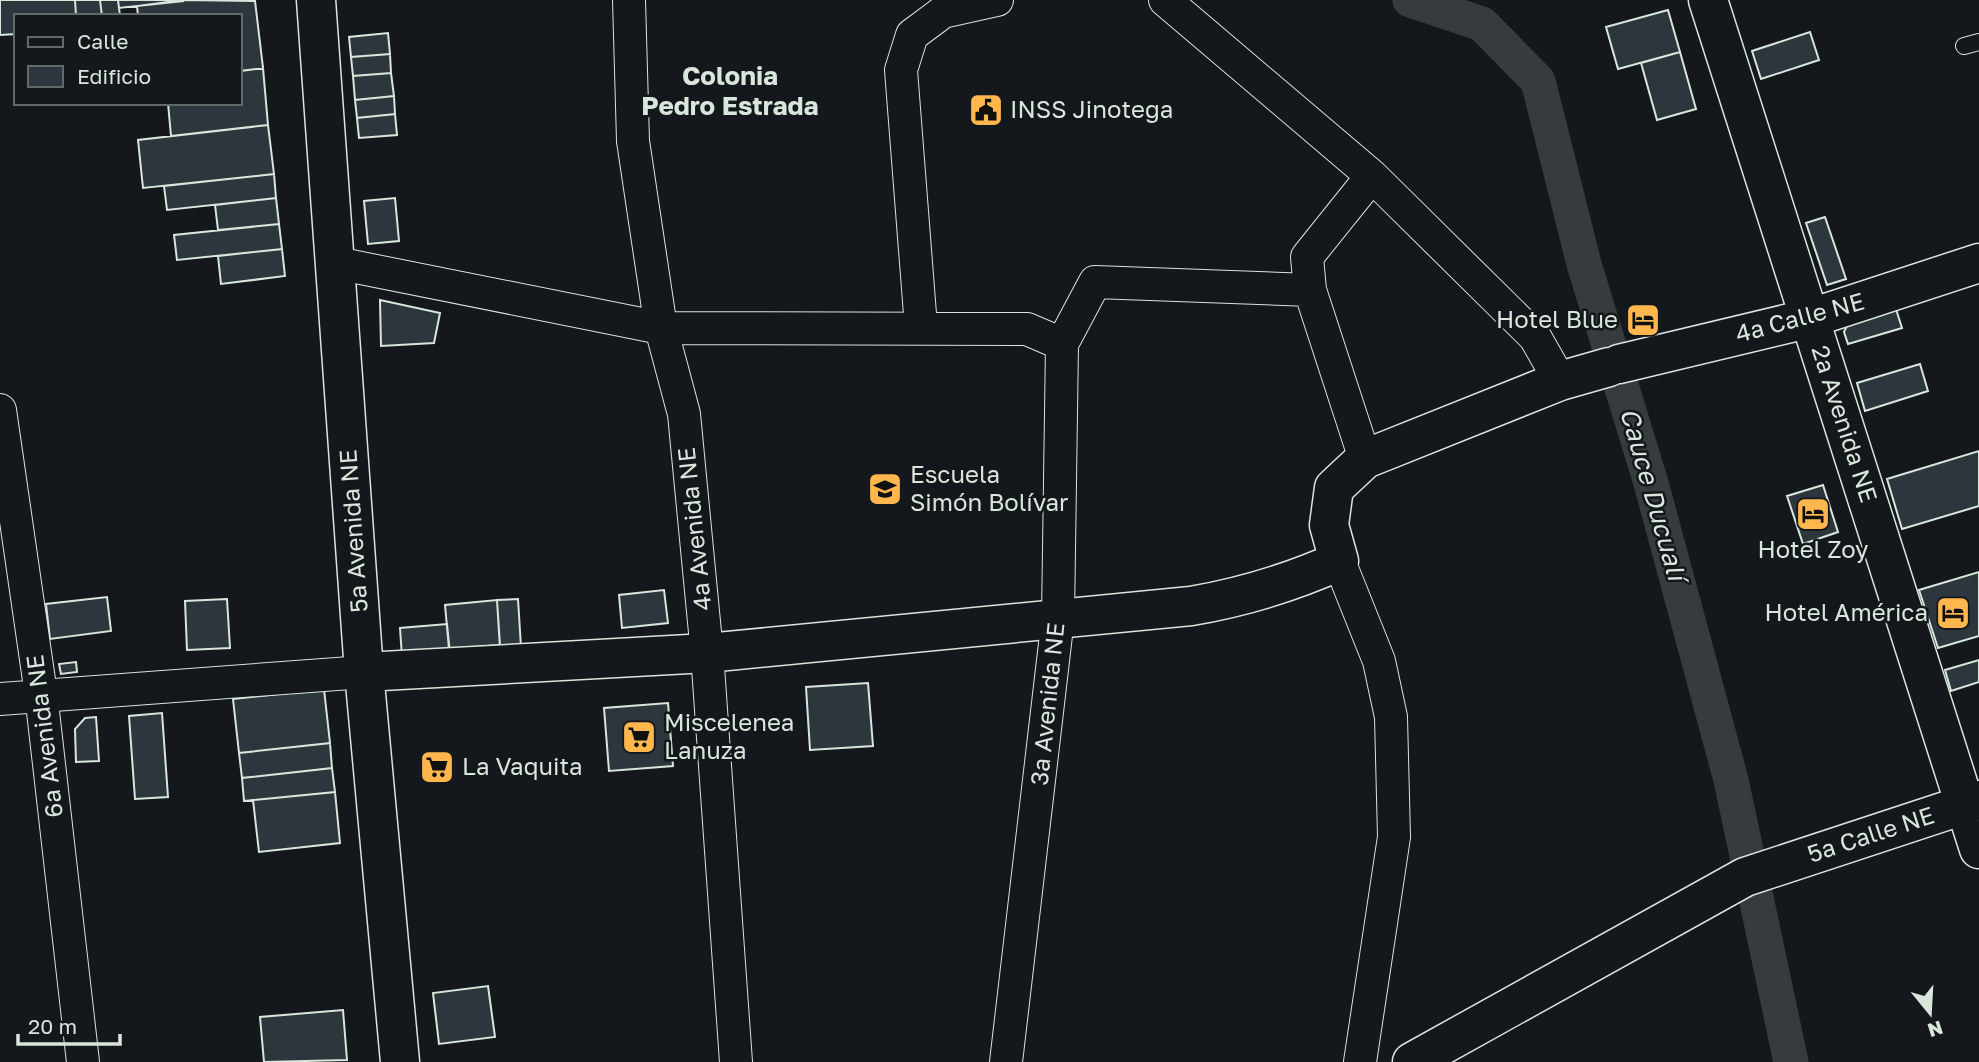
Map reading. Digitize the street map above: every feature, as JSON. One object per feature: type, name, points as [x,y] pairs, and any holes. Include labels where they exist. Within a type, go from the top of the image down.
[{"type":"street","name":"5a Avenida NE","points":[[316,0],[364,672],[400,1062]]},
{"type":"street","name":"4a Avenida NE","points":[[629,0],[633,141],[662,328],[684,414],[708,653],[736,1062]]},
{"type":"street","points":[[921,327],[901,69],[912,35],[940,6],[997,0]]},
{"type":"street","points":[[1165,0],[1372,176],[1535,337],[1560,381]]},
{"type":"street","name":"2a Avenida NE","points":[[1708,0],[1972,802],[1979,849]]},
{"type":"street","points":[[1360,1062],[1394,837],[1391,717],[1379,661],[1339,561],[1329,525],[1334,488],[1365,459],[1310,290],[1307,257],[1372,176]]},
{"type":"street","points":[[336,263],[662,328],[1027,329],[1062,344],[1094,282],[1310,290]]},
{"type":"street","name":"4a Calle NE","points":[[1365,459],[1560,381],[1811,318],[1979,263]]},
{"type":"street","name":"3a Avenida NE","points":[[1006,1062],[1058,618],[1062,344]]},
{"type":"street","name":"6a Avenida NE","points":[[0,410],[41,694],[83,1062]]},
{"type":"street","points":[[0,699],[364,672],[708,653],[1191,606],[1241,598],[1289,583],[1339,561]]},
{"type":"street","name":"5a Calle NE","points":[[1412,1062],[1754,874],[1972,802]]},
{"type":"building","points":[[0,0],[75,0],[76,14],[14,14],[14,34],[0,35]]},
{"type":"building","points":[[75,0],[100,0],[102,14],[76,14]]},
{"type":"building","points":[[100,0],[118,0],[120,14],[102,14]]},
{"type":"building","points":[[118,0],[183,0],[183,1],[119,8]]},
{"type":"building","points":[[183,0],[255,1],[263,68],[242,71],[242,14],[138,14],[137,6]]},
{"type":"building","points":[[1668,10],[1680,52],[1618,69],[1606,27]]},
{"type":"building","points":[[1810,32],[1819,60],[1761,79],[1752,51]]},
{"type":"building","points":[[388,33],[390,54],[351,57],[349,37]]},
{"type":"building","points":[[1680,52],[1696,109],[1657,120],[1641,63]]},
{"type":"building","points":[[390,54],[391,73],[353,76],[351,57]]},
{"type":"building","points":[[263,68],[268,125],[171,136],[168,105],[242,105],[242,71]]},
{"type":"building","points":[[391,73],[394,96],[355,100],[353,76]]},
{"type":"building","points":[[394,96],[395,114],[357,118],[355,100]]},
{"type":"building","points":[[395,114],[397,135],[359,138],[357,118]]},
{"type":"building","points":[[268,125],[274,174],[143,188],[138,140]]},
{"type":"building","points":[[274,174],[276,198],[167,210],[164,186]]},
{"type":"building","points":[[276,198],[279,224],[218,230],[215,205]]},
{"type":"building","points":[[395,198],[399,241],[368,244],[364,201]]},
{"type":"building","points":[[1825,217],[1846,279],[1827,285],[1806,223]]},
{"type":"building","points":[[279,224],[282,249],[177,260],[174,235]]},
{"type":"building","points":[[282,249],[285,276],[221,284],[218,256]]},
{"type":"building","points":[[380,300],[440,313],[434,343],[381,346]]},
{"type":"building","points":[[1896,309],[1902,328],[1848,344],[1844,332],[1848,323]]},
{"type":"building","points":[[1920,364],[1928,391],[1865,411],[1857,383]]},
{"type":"building","points":[[1979,451],[1979,506],[1902,529],[1887,479]]},
{"type":"building","name":"Hotel Zoy","points":[[1823,485],[1838,532],[1803,544],[1787,496]]},
{"type":"building","name":"Hotel América","points":[[1979,572],[1979,636],[1938,648],[1919,590]]},
{"type":"building","points":[[664,590],[668,623],[622,628],[619,595]]},
{"type":"building","points":[[107,597],[111,631],[50,639],[46,604]]},
{"type":"building","points":[[227,599],[230,648],[187,650],[185,601]]},
{"type":"building","points":[[518,599],[521,647],[500,649],[497,600]]},
{"type":"building","points":[[497,600],[500,645],[449,649],[445,605]]},
{"type":"building","points":[[447,624],[450,653],[402,657],[400,628]]},
{"type":"building","points":[[1979,660],[1979,682],[1951,691],[1945,670]]},
{"type":"building","points":[[76,662],[77,672],[61,674],[59,664]]},
{"type":"building","points":[[868,683],[873,746],[810,750],[806,687]]},
{"type":"building","points":[[324,689],[330,743],[239,753],[233,699]]},
{"type":"building","name":"Miscelenea Lanuza","points":[[668,703],[673,766],[609,771],[604,708]]},
{"type":"building","points":[[162,713],[168,797],[135,799],[129,716]]},
{"type":"building","points":[[96,717],[99,761],[76,762],[75,729],[85,718]]},
{"type":"building","points":[[330,743],[332,768],[242,778],[239,753]]},
{"type":"building","points":[[332,768],[335,792],[244,801],[242,778]]},
{"type":"building","points":[[335,792],[340,843],[259,852],[253,800]]},
{"type":"building","points":[[488,986],[495,1037],[439,1044],[433,993]]},
{"type":"building","points":[[343,1010],[347,1060],[264,1062],[260,1017]]},
{"type":"waterway","name":"Cauce Ducualí","points":[[1410,0],[1482,24],[1538,81],[1584,264],[1651,483],[1731,780],[1791,1062]]},
{"type":"place","name":"INSS Jinotega","points":[[986,110]]},
{"type":"place","name":"Hotel Blue","points":[[1643,320]]},
{"type":"place","name":"Escuela Simón Bolívar","points":[[885,489]]},
{"type":"place","name":"Hotel Zoy","points":[[1813,514]]},
{"type":"place","name":"Hotel América","points":[[1953,613]]},
{"type":"place","name":"Miscelenea Lanuza","points":[[639,737]]},
{"type":"place","name":"La Vaquita","points":[[437,767]]},
{"type":"district","name":"Colonia Pedro Estrada","points":[[730,91]]}]
